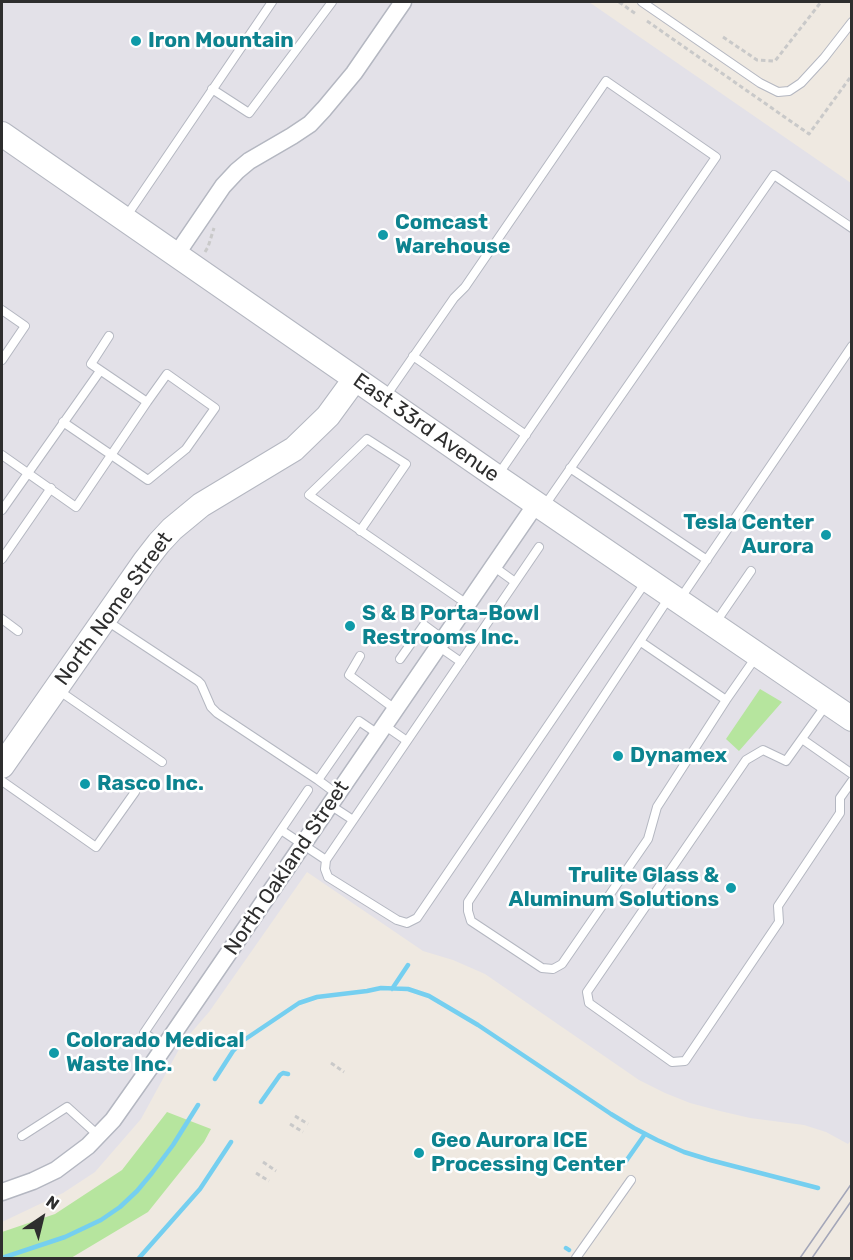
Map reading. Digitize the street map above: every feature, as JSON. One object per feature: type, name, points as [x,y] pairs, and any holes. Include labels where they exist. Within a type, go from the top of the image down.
[{"type":"street","points":[[176,255],[233,175],[249,161],[310,124],[324,110],[354,73],[403,2]]},
{"type":"street","name":"East 33rd Avenue","points":[[2,134],[539,506],[852,719]]},
{"type":"street","name":"North Nome Street","points":[[8,753],[145,561],[172,529],[201,505],[294,449],[328,416],[355,379]]},
{"type":"street","name":"North Oakland Street","points":[[2,1192],[33,1181],[73,1159],[99,1136],[119,1112],[493,566],[539,506]]},
{"type":"lane","points":[[124,219],[272,2]]},
{"type":"lane","points":[[212,89],[249,113],[332,2]]},
{"type":"lane","points":[[642,2],[760,83],[778,92],[793,89],[801,83],[852,22]]},
{"type":"lane","points":[[384,399],[454,298],[465,287],[606,81],[716,157],[497,477]]},
{"type":"lane","points":[[539,506],[570,468],[774,175],[852,228]]},
{"type":"lane","points":[[2,310],[25,326],[2,360]]},
{"type":"lane","points":[[109,336],[91,364],[147,402]]},
{"type":"lane","points":[[757,655],[657,807],[648,839],[562,964],[553,969],[542,968],[471,921],[468,902],[641,642],[706,560],[852,346]]},
{"type":"lane","points":[[413,356],[526,435]]},
{"type":"lane","points":[[2,510],[100,370]]},
{"type":"lane","points":[[2,455],[76,507],[112,455],[166,374],[215,408],[186,449],[148,480],[112,455],[63,422]]},
{"type":"lane","points":[[360,531],[406,464],[367,439],[309,495],[360,531],[467,604]]},
{"type":"lane","points":[[570,468],[706,560]]},
{"type":"lane","points":[[2,560],[51,488]]},
{"type":"lane","points":[[539,547],[326,860],[325,869],[328,877],[397,920],[407,923],[417,918],[648,580]]},
{"type":"lane","points":[[493,566],[515,582]]},
{"type":"lane","points":[[714,625],[752,571]]},
{"type":"lane","points":[[2,619],[18,631]]},
{"type":"lane","points":[[104,620],[198,681],[211,707],[217,713],[318,780],[353,820]]},
{"type":"lane","points":[[400,659],[424,625],[461,662]]},
{"type":"lane","points":[[641,642],[726,700]]},
{"type":"lane","points":[[360,656],[349,675],[396,709]]},
{"type":"lane","points":[[56,688],[162,762]]},
{"type":"lane","points":[[827,703],[786,761],[763,750],[746,760],[587,992],[589,1003],[672,1062],[685,1061],[779,922],[778,906],[840,813],[840,798],[852,781]]},
{"type":"lane","points":[[318,780],[359,721],[407,741]]},
{"type":"lane","points":[[802,740],[852,774]]},
{"type":"lane","points":[[2,781],[96,847],[135,792]]},
{"type":"lane","points":[[165,1047],[144,1033],[308,790]]},
{"type":"lane","points":[[281,830],[326,860]]},
{"type":"lane","points":[[22,1136],[67,1107],[99,1136]]},
{"type":"lane","points":[[576,1258],[630,1180]]},
{"type":"path","points":[[619,2],[638,15]]},
{"type":"path","points":[[723,38],[757,60],[775,61],[821,2]]},
{"type":"path","points":[[647,21],[809,134],[852,75]]},
{"type":"path","points":[[331,1063],[344,1072]]},
{"type":"path","points":[[295,1116],[308,1124]]},
{"type":"path","points":[[290,1124],[303,1132]]},
{"type":"path","points":[[263,1162],[276,1171]]},
{"type":"path","points":[[256,1173],[269,1181]]},
{"type":"shaded area","points":[[2,2],[589,2],[851,183],[852,1139],[848,1144],[826,1132],[804,1125],[750,1118],[690,1103],[639,1080],[485,974],[453,960],[423,951],[307,872],[209,1012],[183,1042],[141,1119],[95,1172],[63,1193],[2,1222]]},
{"type":"green space","points":[[760,689],[782,702],[739,751],[726,739]]},
{"type":"green space","points":[[167,1112],[211,1129],[204,1142],[148,1212],[71,1258],[2,1258],[2,1232],[55,1214],[122,1170]]},
{"type":"waterway","points":[[392,989],[408,965]]},
{"type":"waterway","points":[[215,1079],[233,1051],[244,1040],[299,1003],[317,997],[381,988],[408,989],[429,996],[478,1025],[611,1114],[657,1140],[710,1160],[818,1188]]},
{"type":"waterway","points":[[261,1102],[280,1075],[288,1074]]},
{"type":"waterway","points":[[2,1258],[65,1237],[101,1220],[120,1207],[152,1173],[198,1105]]},
{"type":"waterway","points":[[624,1164],[645,1134]]},
{"type":"waterway","points":[[139,1258],[200,1189],[231,1142]]},
{"type":"tram line","points":[[800,1258],[852,1183]]},
{"type":"tram line","points":[[812,1258],[852,1200]]},
{"type":"place","name":"Iron Mountain","points":[[136,41]]},
{"type":"place","name":"Comcast Warehouse","points":[[383,235]]},
{"type":"place","name":"Tesla Center Aurora","points":[[826,535]]},
{"type":"place","name":"S & B Porta-Bowl Restrooms Inc.","points":[[350,626]]},
{"type":"place","name":"Dynamex","points":[[618,756]]},
{"type":"place","name":"Rasco Inc.","points":[[85,784]]},
{"type":"place","name":"Trulite Glass & Aluminum Solutions","points":[[731,888]]},
{"type":"place","name":"Colorado Medical Waste Inc.","points":[[54,1053]]},
{"type":"place","name":"Geo Aurora ICE Processing Center","points":[[419,1153]]}]
